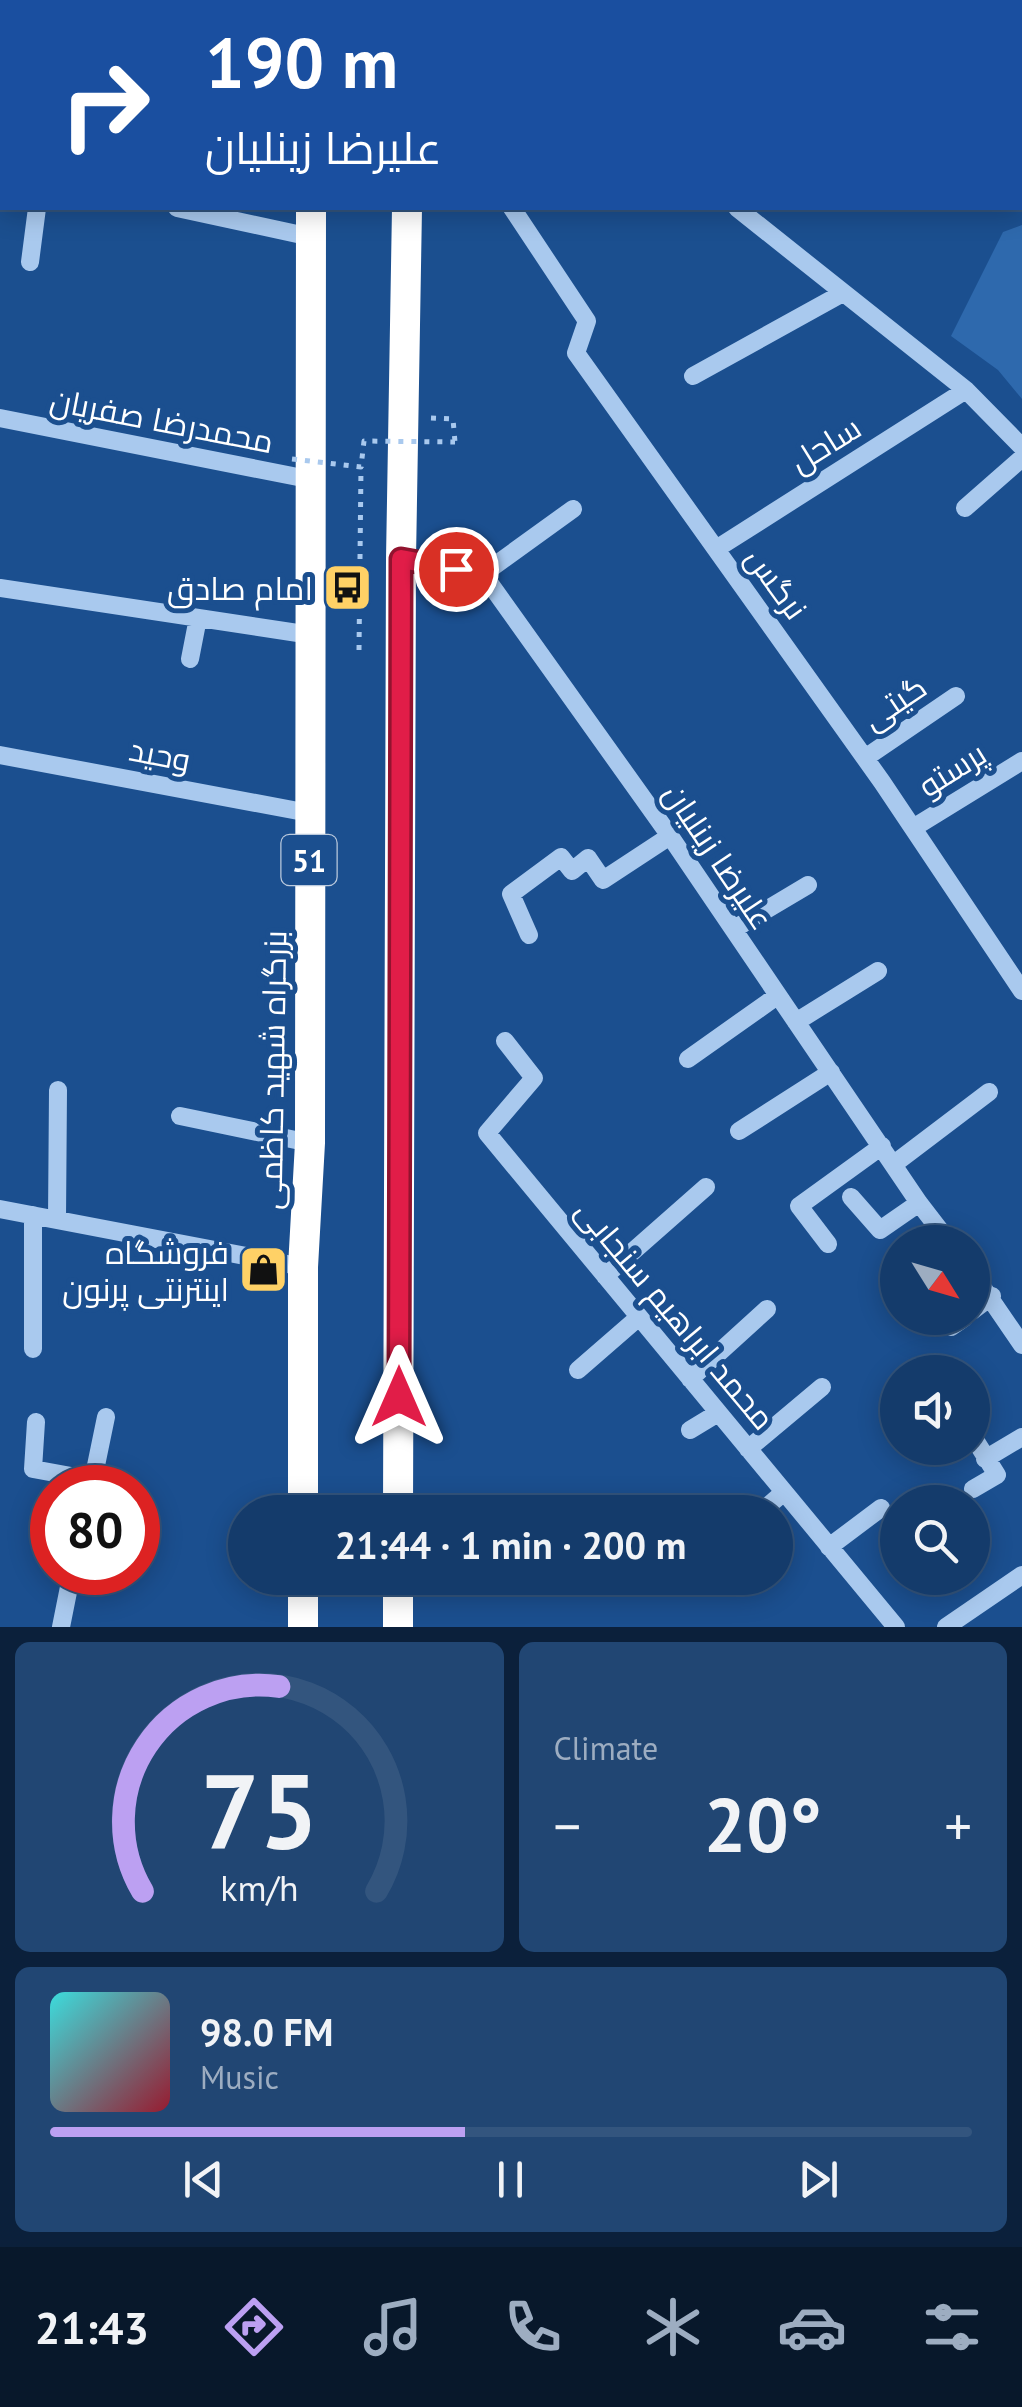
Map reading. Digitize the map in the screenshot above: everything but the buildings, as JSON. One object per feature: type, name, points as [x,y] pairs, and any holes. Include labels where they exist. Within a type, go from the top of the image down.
[{"type":"highway","points":[[398,1495],[401,559],[407,210]]},
{"type":"highway","name":"بزرگراه شهید کاظمی","points":[[302,1495],[303,1267],[310,1143],[311,635],[302,470],[311,222]]},
{"type":"highway","points":[[302,1595],[302,1627]]},
{"type":"highway","points":[[398,1595],[398,1627]]},
{"type":"street","points":[[30,262],[37,210]]},
{"type":"street","points":[[196,210],[311,222]]},
{"type":"street","name":"نرگس","points":[[513,210],[587,321],[576,353],[1019,979]]},
{"type":"street","points":[[739,210],[966,390],[1022,447]]},
{"type":"street","points":[[752,222],[765,210]]},
{"type":"street","points":[[692,376],[843,293]]},
{"type":"street","name":"ساحل","points":[[716,549],[966,390]]},
{"type":"street","name":"محمدرضا صفریان","points":[[0,418],[302,470]]},
{"type":"street","points":[[965,508],[1022,458]]},
{"type":"street","points":[[401,559],[483,574],[573,510]]},
{"type":"street","name":"علیرضا زینلیان","points":[[483,574],[670,836],[936,1225]]},
{"type":"street","points":[[0,588],[311,635]]},
{"type":"street","points":[[190,660],[198,618]]},
{"type":"street","name":"گیتی","points":[[866,758],[956,696]]},
{"type":"street","name":"وحید","points":[[0,755],[309,813]]},
{"type":"street","name":"پرستو","points":[[913,828],[1022,760]]},
{"type":"street","points":[[529,934],[511,894],[560,857],[572,871],[588,858],[603,880],[670,836]]},
{"type":"street","points":[[734,930],[808,885]]},
{"type":"street","points":[[796,1022],[878,970]]},
{"type":"street","points":[[688,1059],[777,996]]},
{"type":"street","name":"محمد ابراهیم سنجابی","points":[[505,1041],[534,1078],[487,1133],[896,1627]]},
{"type":"street","points":[[739,1130],[831,1072]]},
{"type":"street","points":[[57,1220],[58,1090]]},
{"type":"street","points":[[894,1164],[989,1092]]},
{"type":"street","points":[[180,1116],[310,1143]]},
{"type":"street","points":[[828,1244],[799,1206],[882,1146]]},
{"type":"street","points":[[605,1276],[706,1186]]},
{"type":"street","points":[[851,1197],[880,1230],[918,1203]]},
{"type":"street","points":[[0,1209],[303,1267]]},
{"type":"street","points":[[33,1215],[33,1350]]},
{"type":"street","points":[[990,1294],[1022,1345]]},
{"type":"street","points":[[690,1379],[767,1308]]},
{"type":"street","points":[[578,1370],[639,1318]]},
{"type":"street","points":[[748,1449],[822,1387]]},
{"type":"street","points":[[690,1430],[718,1412]]},
{"type":"street","points":[[96,1465],[106,1418]]},
{"type":"street","points":[[33,1465],[36,1422]]},
{"type":"street","points":[[990,1456],[1022,1437]]},
{"type":"street","points":[[980,1485],[997,1475],[990,1465]]},
{"type":"street","points":[[780,1495],[784,1492]]},
{"type":"street","points":[[829,1546],[880,1509]]},
{"type":"street","points":[[946,1627],[1022,1575]]},
{"type":"street","points":[[61,1627],[67,1595]]},
{"type":"path","points":[[359,650],[364,442],[455,442],[452,419]]},
{"type":"path","points":[[302,470],[361,467]]},
{"type":"shaded area","points":[[1022,225],[1022,399],[998,370],[951,336],[1003,232]]},
{"type":"place","name":"امام صادق","points":[[348,588]]},
{"type":"place","name":"فروشگاه اینترنتی پرنون","points":[[264,1270]]},
{"type":"route","points":[[399,1397],[401,559],[456,569]]}]
